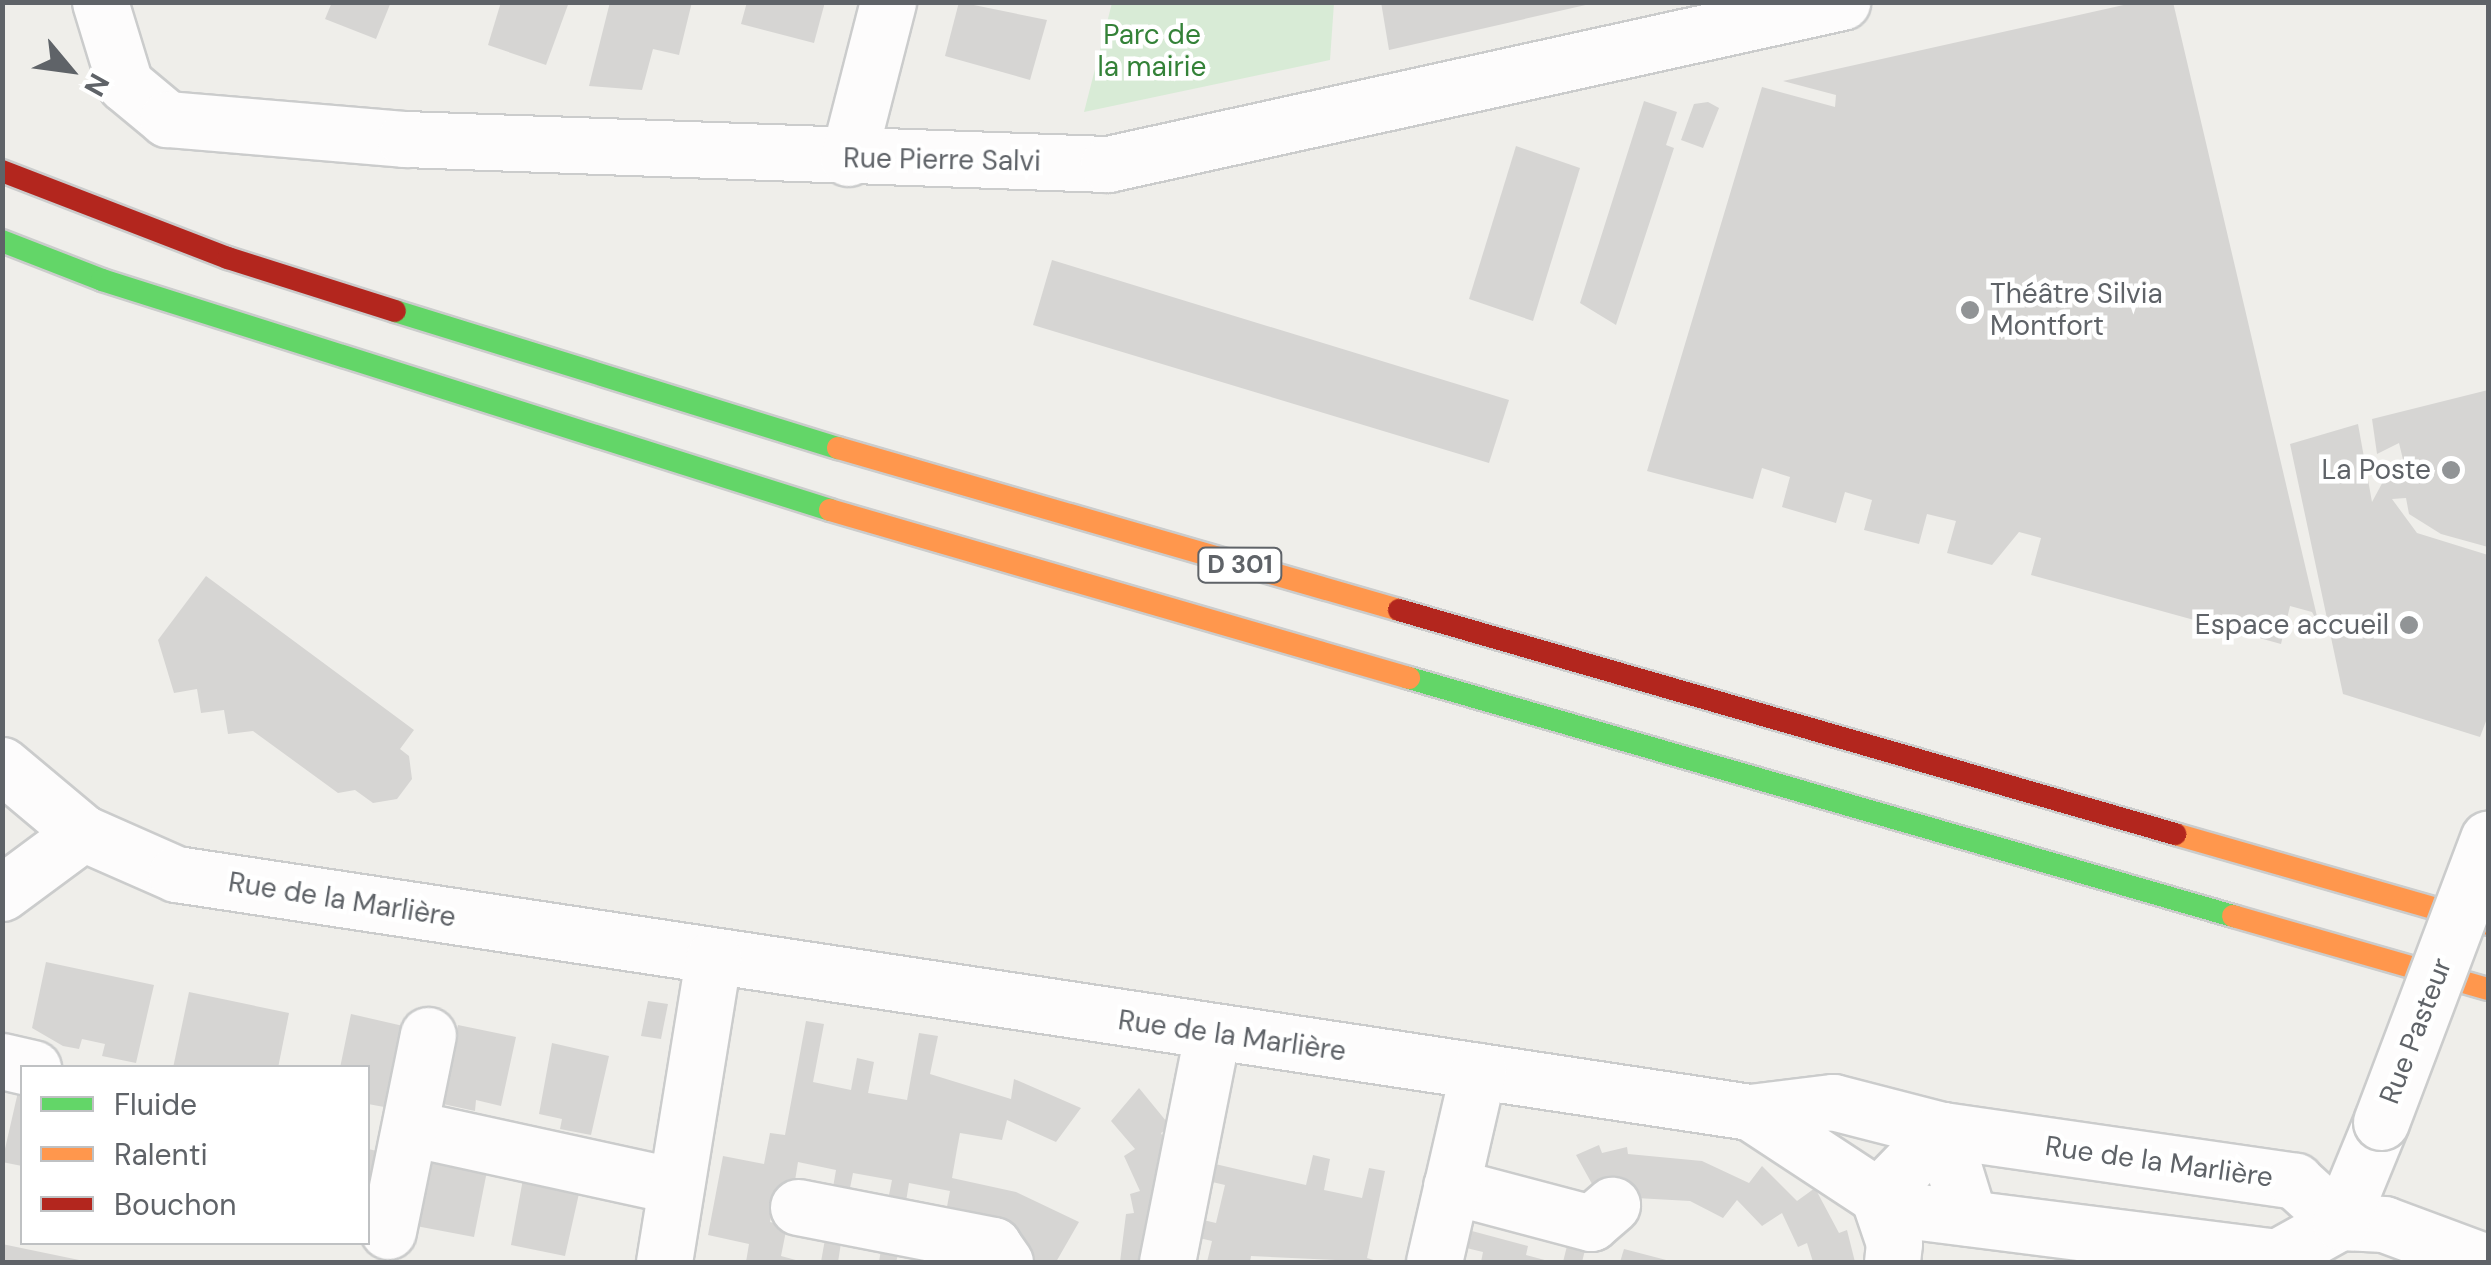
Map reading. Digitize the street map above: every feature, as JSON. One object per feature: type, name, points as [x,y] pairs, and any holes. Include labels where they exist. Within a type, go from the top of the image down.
[{"type":"highway","name":"D 301","points":[[2,171],[228,258],[730,416],[2488,924]]},
{"type":"highway","name":"D 301","points":[[2,241],[102,280],[690,470],[2488,989]]},
{"type":"street","name":"Rue Pierre Salvi","points":[[100,2],[125,84],[167,119],[405,140],[1108,164],[1842,2]]},
{"type":"street","points":[[848,158],[888,2]]},
{"type":"street","name":"Rue de la Marlière","points":[[2,765],[83,833],[176,874],[1212,1034],[1750,1112],[1833,1102],[1942,1130],[2295,1182],[2340,1222],[2277,1256],[1958,1240],[1920,1212],[1878,1196],[1750,1112]]},
{"type":"street","points":[[2,893],[83,833]]},
{"type":"street","name":"Rue Pasteur","points":[[2340,1222],[2488,839]]},
{"type":"street","points":[[664,1262],[714,958]]},
{"type":"street","points":[[388,1231],[428,1034]]},
{"type":"street","points":[[1167,1262],[1212,1034]]},
{"type":"street","points":[[1434,1262],[1478,1070]]},
{"type":"street","points":[[410,1128],[676,1186]]},
{"type":"street","points":[[1892,1262],[1894,1243],[1878,1196],[1942,1130]]},
{"type":"street","points":[[1942,1130],[1958,1240]]},
{"type":"street","points":[[1451,1186],[1592,1223],[1612,1205]]},
{"type":"street","points":[[798,1207],[994,1246],[1005,1262]]},
{"type":"street","points":[[2340,1222],[2384,1224],[2486,1262]]},
{"type":"green space","name":"Parc de la mairie","points":[[1112,3],[1334,3],[1330,60],[1084,112]]},
{"type":"building","points":[[332,2],[391,2],[376,39],[325,19]]},
{"type":"building","points":[[501,2],[569,2],[546,65],[488,45]]},
{"type":"building","points":[[610,2],[692,2],[679,55],[653,49],[642,90],[589,86]]},
{"type":"building","points":[[747,2],[825,2],[814,43],[741,24]]},
{"type":"building","points":[[959,2],[1047,20],[1030,80],[945,56]]},
{"type":"building","points":[[1381,2],[1590,2],[1590,4],[1389,50]]},
{"type":"building","name":"Théâtre Silvia Montfort","points":[[2137,2],[2173,2],[2319,625],[2312,612],[2290,606],[2281,644],[2031,575],[2041,538],[2019,532],[1992,565],[1947,553],[1956,521],[1927,514],[1919,544],[1864,530],[1872,500],[1845,492],[1836,523],[1782,507],[1790,477],[1762,468],[1753,499],[1647,471],[1762,87],[1835,107],[1836,95],[1783,81]]},
{"type":"building","points":[[1644,101],[1677,112],[1666,145],[1674,148],[1616,325],[1580,303]]},
{"type":"building","points":[[1708,102],[1719,108],[1703,148],[1681,140],[1694,104]]},
{"type":"building","points":[[1516,146],[1580,168],[1533,321],[1469,299]]},
{"type":"building","points":[[1052,260],[1509,400],[1489,463],[1033,325]]},
{"type":"building","name":"Espace accueil","points":[[2488,390],[2488,547],[2441,534],[2409,514],[2406,498],[2392,499],[2417,533],[2488,555],[2488,716],[2480,737],[2343,694],[2290,444],[2358,424],[2372,502],[2386,476],[2406,472],[2399,443],[2377,454],[2372,419]]},
{"type":"building","points":[[206,576],[414,730],[400,749],[409,756],[412,779],[397,799],[373,803],[355,790],[338,793],[253,731],[228,734],[224,710],[201,713],[197,689],[174,693],[158,640]]},
{"type":"building","points":[[46,962],[154,985],[136,1063],[102,1056],[105,1044],[82,1039],[79,1049],[63,1046],[32,1028]]},
{"type":"building","points":[[189,992],[289,1013],[279,1065],[174,1065]]},
{"type":"building","points":[[648,1001],[668,1004],[661,1039],[641,1036]]},
{"type":"building","points":[[351,1014],[412,1028],[395,1109],[370,1104],[370,1065],[341,1065]]},
{"type":"building","points":[[806,1021],[824,1024],[813,1082],[851,1090],[857,1058],[874,1062],[868,1093],[907,1100],[919,1033],[938,1036],[930,1074],[1011,1099],[1014,1079],[1081,1108],[1056,1142],[1007,1120],[1002,1140],[960,1133],[952,1178],[1016,1192],[1079,1222],[1056,1262],[1010,1262],[944,1222],[950,1191],[909,1183],[904,1214],[886,1210],[892,1180],[853,1173],[847,1203],[831,1199],[836,1170],[798,1162],[793,1193],[776,1189],[770,1222],[787,1226],[781,1256],[803,1262],[746,1262],[749,1244],[708,1235],[723,1156],[764,1164],[770,1133],[785,1135]]},
{"type":"building","points":[[458,1025],[516,1037],[501,1106],[476,1100],[475,1111],[443,1104]]},
{"type":"building","points":[[552,1043],[609,1056],[591,1135],[560,1129],[562,1119],[539,1114]]},
{"type":"building","points":[[1139,1088],[1171,1127],[1161,1133],[1172,1155],[1164,1262],[1120,1262],[1126,1214],[1134,1213],[1130,1194],[1140,1191],[1124,1156],[1135,1149],[1111,1121]]},
{"type":"building","points":[[18,1092],[20,1166],[2,1162]]},
{"type":"building","points":[[433,1145],[487,1171],[474,1237],[416,1226]]},
{"type":"building","points":[[1599,1145],[1602,1153],[1627,1147],[1628,1154],[1702,1161],[1749,1183],[1762,1166],[1797,1201],[1815,1188],[1839,1233],[1847,1230],[1855,1262],[1813,1262],[1807,1243],[1798,1247],[1782,1213],[1762,1226],[1737,1200],[1723,1218],[1690,1201],[1636,1198],[1634,1189],[1597,1193],[1576,1155]]},
{"type":"building","points":[[370,1149],[386,1153],[370,1222]]},
{"type":"building","points":[[1313,1155],[1330,1159],[1324,1190],[1362,1198],[1369,1168],[1385,1171],[1367,1258],[1380,1262],[1251,1256],[1250,1262],[1207,1262],[1212,1241],[1182,1234],[1186,1216],[1216,1223],[1225,1185],[1195,1178],[1198,1160],[1306,1185]]},
{"type":"building","points":[[523,1179],[580,1189],[565,1256],[511,1245]]},
{"type":"building","points":[[1457,1227],[1528,1246],[1526,1255],[1552,1262],[1481,1262],[1483,1252],[1454,1245]]},
{"type":"building","points":[[1570,1234],[1588,1238],[1582,1262],[1563,1262]]},
{"type":"building","points":[[825,1239],[841,1243],[838,1262],[821,1262]]},
{"type":"building","points":[[882,1243],[900,1247],[896,1262],[879,1262]]},
{"type":"building","points":[[2,1244],[84,1261],[2,1262]]},
{"type":"building","points":[[1624,1249],[1670,1261],[1620,1262]]},
{"type":"traffic: fast","points":[[2,241],[102,280],[830,510]]},
{"type":"traffic: fast","points":[[395,311],[838,448]]},
{"type":"traffic: fast","points":[[1409,678],[2233,916]]},
{"type":"traffic: slow","points":[[838,448],[1399,610]]},
{"type":"traffic: slow","points":[[830,510],[1409,678]]},
{"type":"traffic: slow","points":[[2175,834],[2488,924]]},
{"type":"traffic: slow","points":[[2233,916],[2488,989]]},
{"type":"traffic: jam","points":[[2,171],[228,258],[395,311]]},
{"type":"traffic: jam","points":[[1399,610],[2175,834]]},
{"type":"place","name":"Théâtre Silvia Montfort","points":[[1970,310]]},
{"type":"place","name":"La Poste","points":[[2451,470]]},
{"type":"place","name":"Espace accueil","points":[[2409,625]]}]
